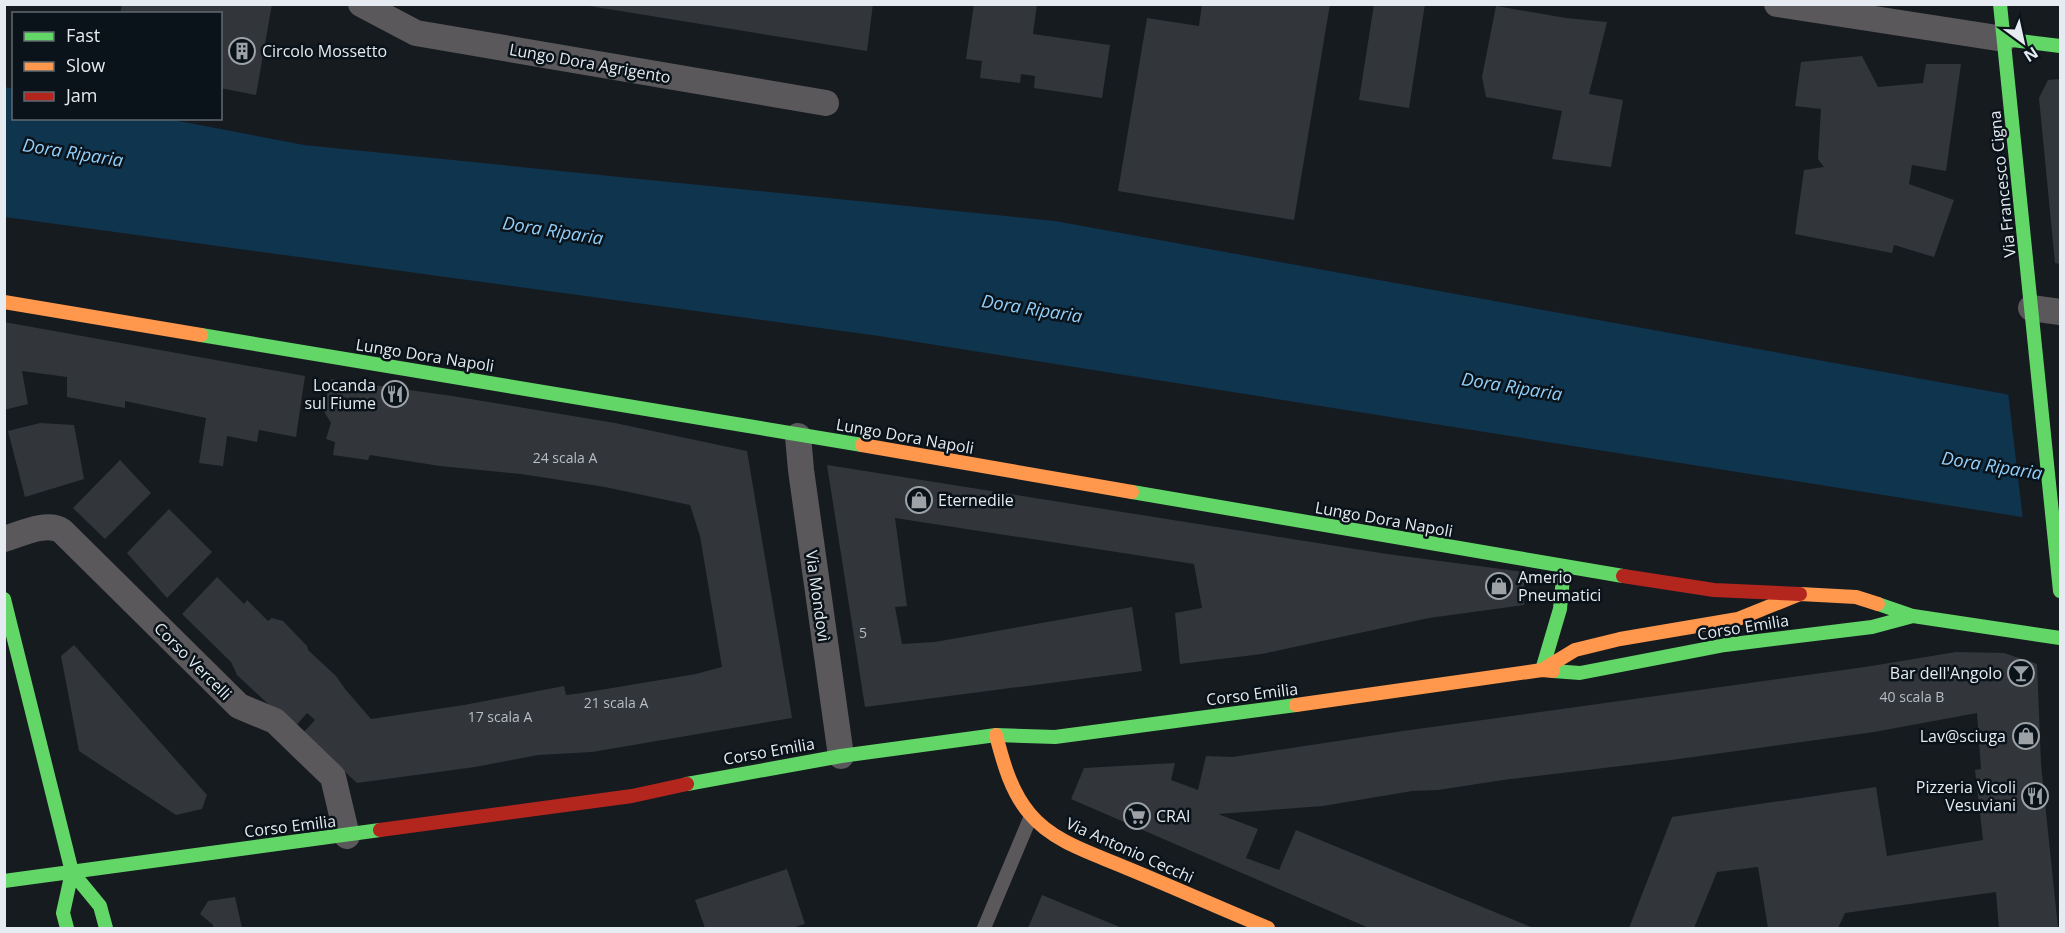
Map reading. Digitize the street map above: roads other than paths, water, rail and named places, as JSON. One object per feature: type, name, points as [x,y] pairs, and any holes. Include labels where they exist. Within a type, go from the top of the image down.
[{"type":"street","name":"Lungo Dora Agrigento","points":[[361,4],[416,33],[826,103]]},
{"type":"street","points":[[1777,4],[2061,46]]},
{"type":"street","name":"Via Francesco Cigna","points":[[2000,4],[2061,591]]},
{"type":"street","name":"Lungo Dora Napoli","points":[[4,302],[1564,567],[1714,590],[1800,594]]},
{"type":"street","points":[[2031,308],[2061,312]]},
{"type":"street","name":"Via Mondovì","points":[[798,436],[841,756]]},
{"type":"street","name":"Corso Vercelli","points":[[4,539],[48,527],[57,527],[62,531],[238,706],[275,721],[333,777],[347,836]]},
{"type":"street","points":[[1542,670],[1560,609],[1564,567]]},
{"type":"street","name":"Corso Emilia","points":[[1542,670],[1575,650],[1620,639],[1738,619],[1800,594],[1856,597],[1913,616],[2061,638]]},
{"type":"street","points":[[4,599],[72,872],[100,906],[106,928]]},
{"type":"street","name":"Corso Emilia","points":[[4,881],[632,796],[713,778],[841,756],[996,735],[1055,737],[1542,670],[1580,673],[1725,645],[1872,627],[1913,616]]},
{"type":"street","name":"Via Antonio Cecchi","points":[[996,735],[1008,774],[1021,803],[1030,816],[1044,828],[1077,846],[1268,928]]},
{"type":"street","points":[[67,928],[63,913],[72,872]]},
{"type":"lane","points":[[984,928],[1030,816]]},
{"type":"water","name":"Dora Riparia","points":[[5,87],[12,89],[12,120],[173,120],[304,145],[1055,221],[2060,404],[2060,523],[879,336],[5,217]]},
{"type":"place","name":"Circolo Mossetto","points":[[242,51]]},
{"type":"place","name":"Locanda sul Fiume","points":[[395,394]]},
{"type":"place","name":"Eternedile","points":[[919,500]]},
{"type":"place","name":"Amerio Pneumatici","points":[[1499,586]]},
{"type":"place","name":"Bar dell'Angolo","points":[[2021,673]]},
{"type":"place","name":"Lav@sciuga","points":[[2026,736]]},
{"type":"place","name":"Pizzeria Vicoli Vesuviani","points":[[2035,796]]},
{"type":"place","name":"CRAI","points":[[1137,816]]}]
